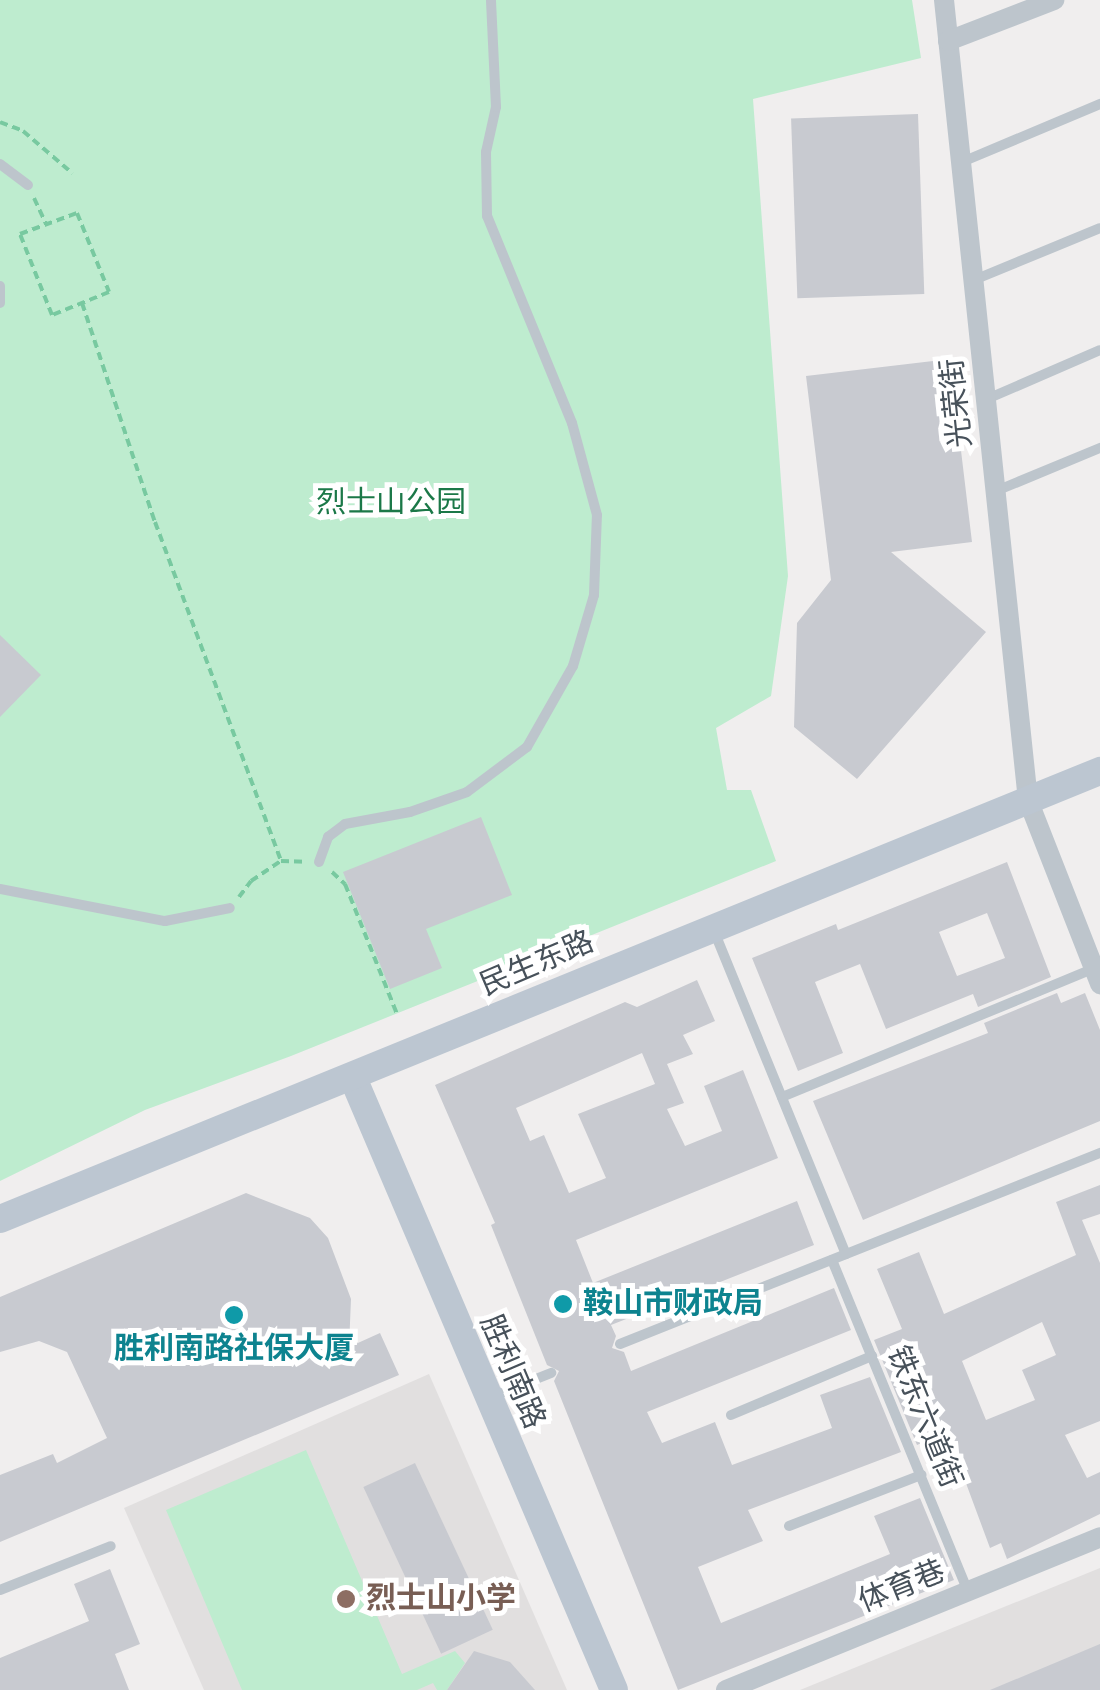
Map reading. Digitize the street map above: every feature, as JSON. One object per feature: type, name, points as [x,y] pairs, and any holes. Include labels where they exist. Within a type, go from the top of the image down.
[{"type":"main road","name":"民生东路","points":[[0,1219],[1100,771]]},
{"type":"main road","name":"胜利南路","points":[[353,1078],[614,1690]]},
{"type":"street","name":"光荣街","points":[[944,0],[1028,800],[1097,977]]},
{"type":"street","points":[[948,41],[1054,0]]},
{"type":"street","name":"体育巷","points":[[726,1690],[1100,1537]]},
{"type":"lane","points":[[319,862],[328,836],[345,824],[410,812],[467,792],[527,747],[573,666],[594,595],[596,516],[572,423],[487,216],[486,152],[496,107],[491,0]]},
{"type":"lane","points":[[961,162],[1100,104]]},
{"type":"lane","points":[[0,164],[28,185]]},
{"type":"lane","points":[[974,280],[1100,228]]},
{"type":"lane","points":[[0,286],[0,302]]},
{"type":"lane","points":[[987,399],[1100,350]]},
{"type":"lane","points":[[996,491],[1100,448]]},
{"type":"lane","points":[[0,888],[165,922],[230,908]]},
{"type":"lane","points":[[712,926],[846,1254]]},
{"type":"lane","points":[[782,1098],[1097,977]]},
{"type":"lane","points":[[620,1344],[1100,1153]]},
{"type":"lane","name":"铁东六道街","points":[[832,1260],[969,1593]]},
{"type":"lane","points":[[732,1414],[872,1356]]},
{"type":"lane","points":[[487,1399],[551,1374]]},
{"type":"lane","points":[[789,1526],[921,1475]]},
{"type":"lane","points":[[0,1590],[111,1546]]},
{"type":"path","points":[[0,122],[22,131],[72,173]]},
{"type":"path","points":[[38,206],[46,224]]},
{"type":"path","points":[[77,213],[109,292],[82,304],[52,315],[20,234],[77,213]]},
{"type":"path","points":[[82,304],[155,522],[282,861]]},
{"type":"path","points":[[230,908],[250,881],[282,861],[319,862],[345,884],[398,1014]]},
{"type":"shaded area","name":"烈士山小学","points":[[429,1374],[567,1690],[204,1690],[124,1508]]},
{"type":"shaded area","points":[[1100,1568],[1100,1690],[800,1690]]},
{"type":"green space","name":"烈士山公园","points":[[0,0],[912,0],[921,58],[753,99],[788,576],[771,696],[716,728],[727,790],[751,790],[776,861],[291,1056],[145,1110],[0,1181]]},
{"type":"green space","points":[[306,1450],[402,1674],[455,1651],[465,1663],[447,1690],[437,1690],[433,1683],[417,1690],[242,1690],[166,1510]]},
{"type":"building","points":[[918,114],[924,294],[797,298],[791,118]]},
{"type":"building","points":[[950,359],[972,542],[891,552],[986,632],[857,779],[794,727],[797,623],[831,580],[806,376]]},
{"type":"building","points":[[0,635],[41,675],[0,717]]},
{"type":"building","points":[[481,817],[512,895],[426,929],[442,968],[390,989],[343,872]]},
{"type":"building","points":[[1007,862],[1051,977],[978,1007],[973,994],[886,1029],[860,964],[815,982],[843,1053],[798,1071],[752,958],[836,924],[838,930]],"holes":[[[987,913],[1005,958],[957,976],[939,932]]]},
{"type":"building","points":[[697,980],[715,1021],[683,1035],[693,1054],[667,1064],[684,1103],[667,1109],[685,1146],[722,1131],[704,1086],[743,1070],[778,1158],[576,1240],[593,1283],[797,1201],[814,1245],[611,1325],[616,1336],[612,1348],[624,1352],[631,1371],[834,1288],[851,1330],[647,1412],[662,1443],[715,1422],[732,1465],[832,1428],[820,1395],[870,1377],[901,1452],[748,1510],[763,1541],[698,1567],[721,1623],[890,1554],[874,1516],[920,1498],[954,1580],[678,1690],[554,1381],[559,1371],[547,1365],[491,1225],[495,1223],[435,1085],[625,1002],[637,1007]],"holes":[[[642,1053],[655,1084],[578,1114],[606,1178],[569,1193],[544,1135],[530,1141],[516,1108]]]},
{"type":"building","points":[[1057,993],[1061,1003],[1085,993],[1100,1030],[1100,1121],[863,1220],[813,1101],[988,1033],[984,1023]]},
{"type":"building","points":[[1100,1185],[1100,1214],[1082,1220],[1100,1263],[1100,1421],[1065,1435],[1087,1478],[1100,1472],[1100,1514],[1007,1559],[1001,1543],[990,1548],[947,1432],[917,1445],[874,1340],[902,1329],[877,1269],[919,1252],[944,1314],[1076,1255],[1056,1202]],"holes":[[[1042,1322],[1056,1355],[1022,1370],[1035,1400],[986,1420],[962,1361]]]},
{"type":"building","points":[[246,1193],[310,1218],[328,1238],[351,1299],[349,1347],[380,1333],[399,1375],[0,1542],[0,1475],[53,1454],[57,1463],[107,1438],[67,1352],[39,1341],[0,1352],[0,1297]]},
{"type":"building","points":[[415,1463],[493,1630],[441,1654],[363,1487]]},
{"type":"building","points":[[110,1569],[140,1644],[115,1654],[129,1690],[0,1690],[0,1658],[89,1621],[74,1584]]},
{"type":"building","points":[[1100,1644],[1100,1690],[990,1690]]},
{"type":"building","points":[[474,1651],[510,1662],[535,1690],[447,1690]]},
{"type":"place","name":"鞍山市财政局","points":[[563,1304]]},
{"type":"place","name":"胜利南路社保大厦","points":[[234,1315]]},
{"type":"place","name":"烈士山小学","points":[[346,1599]]}]
